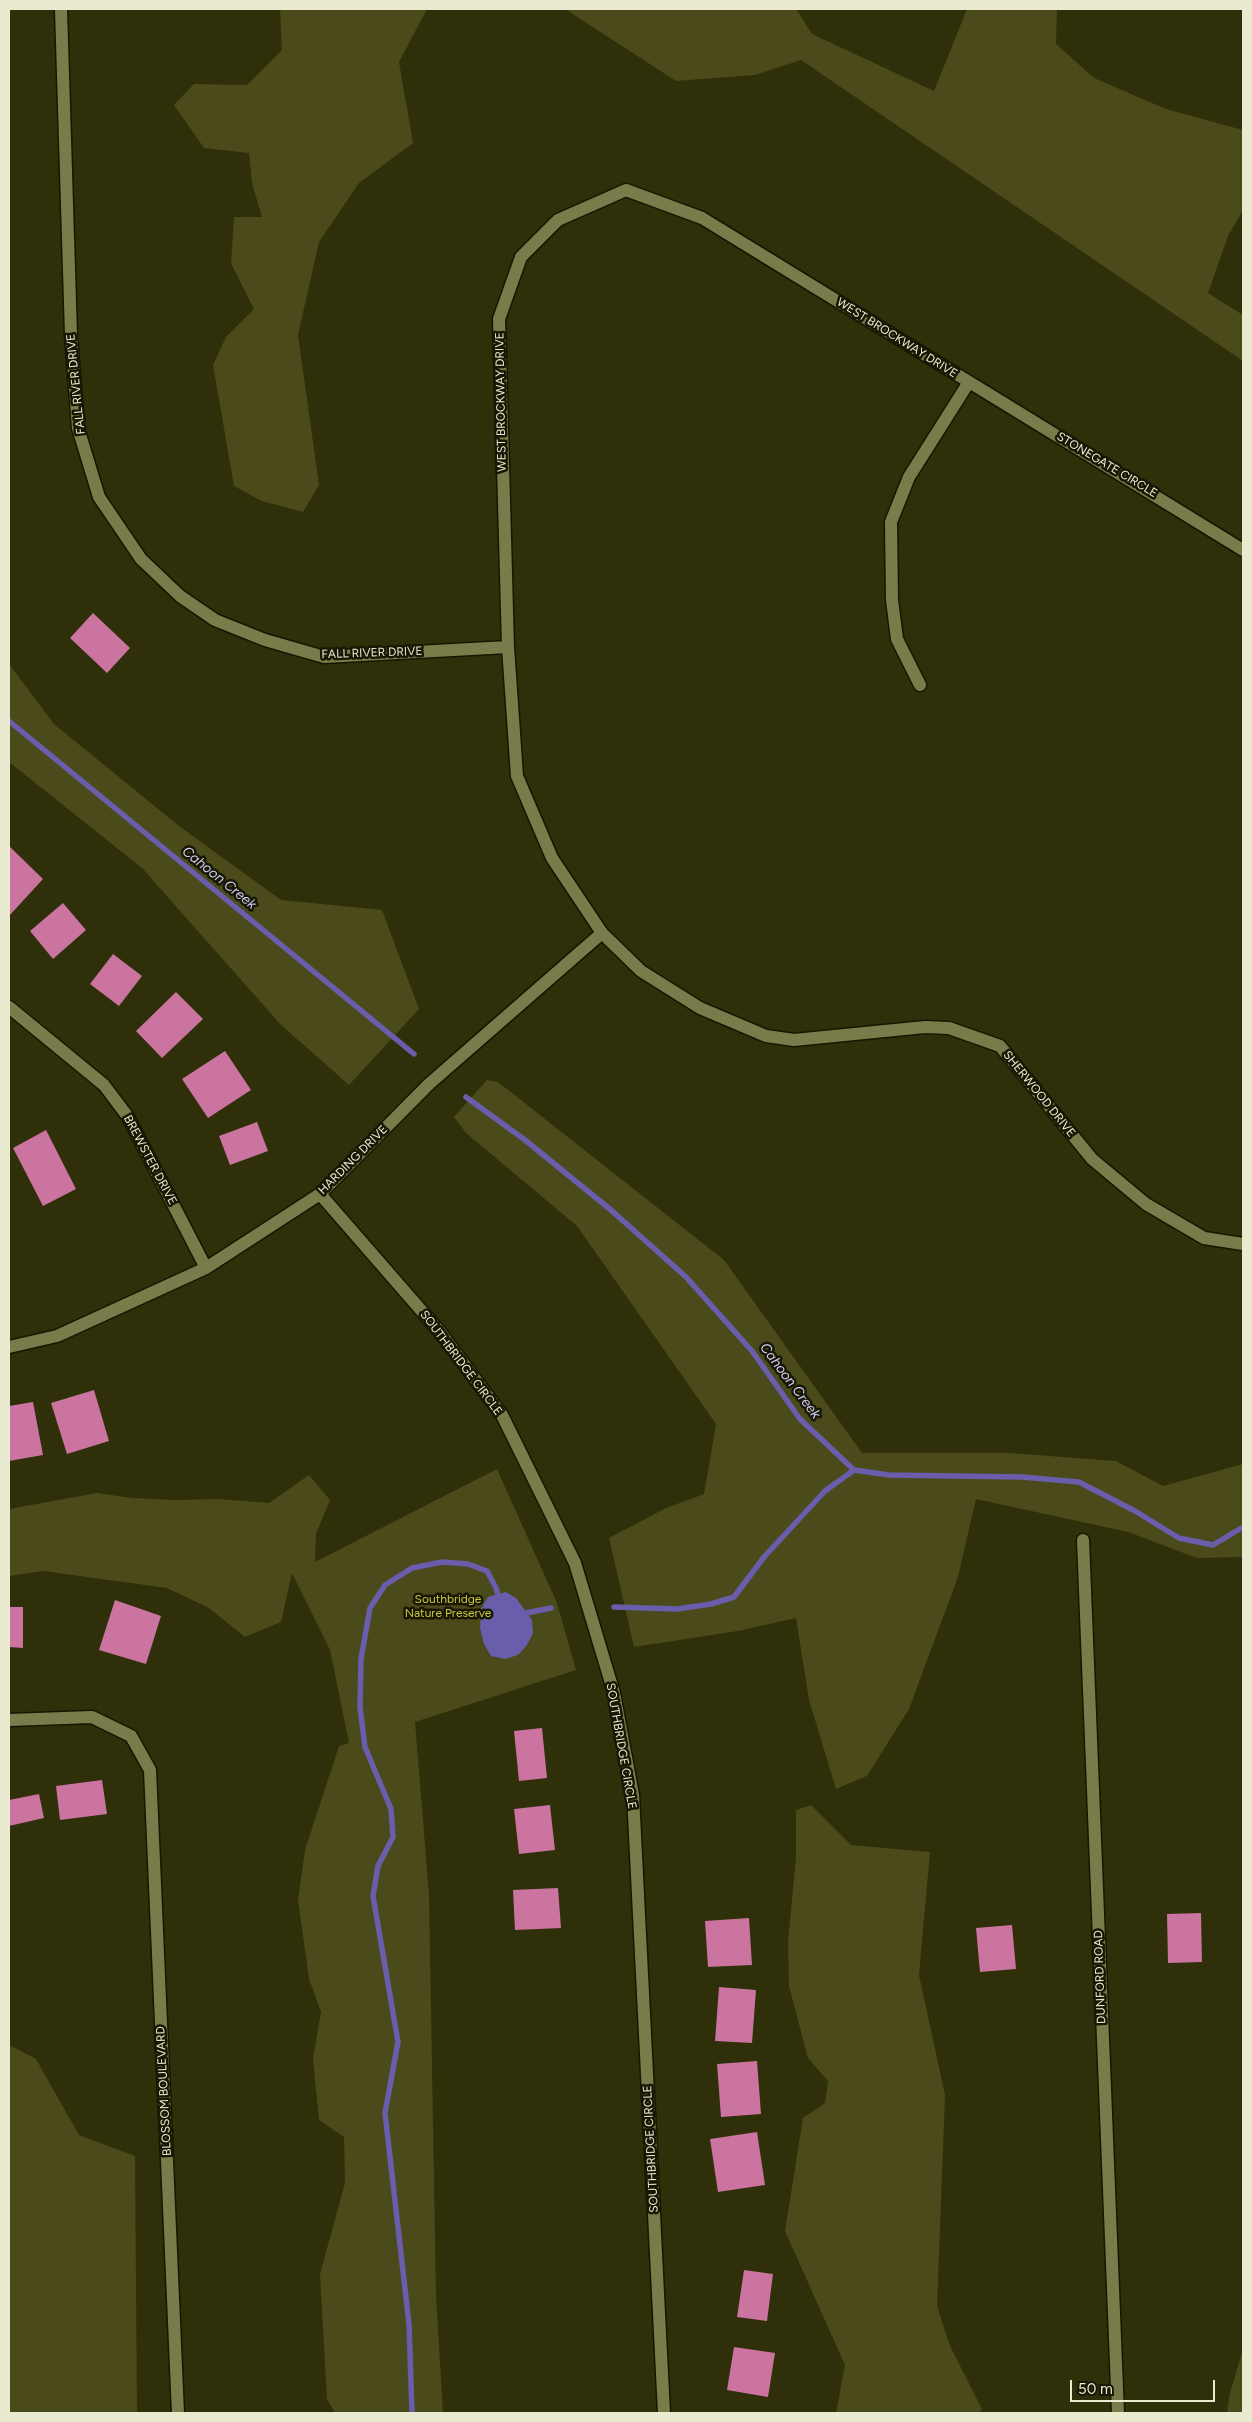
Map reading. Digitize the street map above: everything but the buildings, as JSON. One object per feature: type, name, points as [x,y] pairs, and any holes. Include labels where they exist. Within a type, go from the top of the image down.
[{"type":"street","name":"FALL RIVER DRIVE","points":[[62,9],[71,335],[78,428],[98,497],[141,559],[180,596],[215,620],[265,640],[324,657],[508,647]]},
{"type":"street","name":"WEST BROCKWAY DRIVE","points":[[641,971],[602,932],[552,858],[517,776],[508,647],[499,319],[521,257],[558,220],[626,190],[702,218],[969,382]]},
{"type":"street","name":"STONEGATE CIRCLE","points":[[969,382],[1243,550]]},
{"type":"street","points":[[920,685],[897,639],[892,600],[891,522],[909,476],[969,382]]},
{"type":"street","name":"HARDING DRIVE","points":[[9,1347],[57,1336],[206,1268],[320,1194],[429,1084],[602,932]]},
{"type":"street","name":"SHERWOOD DRIVE","points":[[641,971],[700,1008],[766,1036],[794,1040],[925,1027],[957,1030],[1000,1046],[1092,1159],[1146,1204],[1204,1238],[1243,1244]]},
{"type":"street","name":"BREWSTER DRIVE","points":[[9,1007],[104,1085],[128,1117],[206,1268]]},
{"type":"street","name":"SOUTHBRIDGE CIRCLE","points":[[320,1194],[440,1332],[502,1415],[575,1563],[614,1693],[633,1795],[664,2413]]},
{"type":"street","name":"DUNFORD ROAD","points":[[1083,1540],[1118,2413]]},
{"type":"street","name":"BLOSSOM BOULEVARD","points":[[9,1720],[92,1717],[131,1736],[150,1770],[178,2413]]},
{"type":"green space","points":[[280,9],[427,9],[399,62],[413,143],[359,183],[319,242],[298,335],[319,485],[303,512],[262,501],[234,486],[213,365],[226,337],[254,309],[231,263],[234,217],[262,217],[252,183],[249,153],[204,148],[174,105],[194,84],[247,85],[282,50]]},
{"type":"green space","points":[[565,9],[796,9],[812,34],[934,91],[967,9],[1057,9],[1056,44],[1094,78],[1166,109],[1243,130],[1243,210],[1228,236],[1208,293],[1243,315],[1243,361],[801,60],[755,75],[676,81]]},
{"type":"green space","points":[[9,664],[54,724],[179,826],[281,900],[382,910],[419,1009],[349,1085],[281,1025],[142,868],[9,762]]},
{"type":"green space","points":[[487,1080],[498,1082],[724,1260],[862,1453],[1010,1453],[1116,1461],[1163,1486],[1243,1464],[1243,1557],[1197,1558],[1128,1532],[976,1499],[958,1577],[909,1709],[867,1776],[836,1789],[809,1700],[796,1618],[738,1631],[634,1647],[609,1538],[666,1508],[704,1494],[716,1424],[577,1226],[466,1133],[454,1117]]},
{"type":"green space","name":"Southbridge Nature Preserve","points":[[497,1469],[557,1603],[576,1670],[415,1722],[429,1894],[436,2296],[443,2413],[335,2413],[327,2399],[320,2274],[345,2183],[344,2137],[319,2120],[313,2059],[321,2012],[309,1979],[298,1900],[305,1850],[339,1746],[349,1743],[330,1650],[292,1573],[281,1622],[245,1637],[209,1608],[167,1588],[43,1571],[9,1576],[9,1509],[97,1493],[132,1498],[174,1500],[219,1499],[269,1503],[309,1475],[330,1500],[316,1534],[315,1562]]},
{"type":"green space","points":[[811,1805],[851,1845],[930,1852],[919,1975],[945,2095],[937,2306],[950,2346],[982,2409],[979,2413],[836,2413],[845,2365],[785,2231],[803,2118],[825,2103],[828,2081],[808,2058],[789,1986],[788,1942],[796,1857],[796,1810]]},
{"type":"green space","points":[[9,2045],[36,2059],[79,2135],[135,2156],[137,2413],[9,2413]]},
{"type":"green space","points":[[1243,2349],[1243,2413],[1227,2413],[1230,2393]]},
{"type":"shaded area","points":[[506,1592],[516,1598],[532,1620],[533,1633],[527,1645],[518,1655],[505,1659],[491,1656],[484,1644],[480,1628],[481,1609],[488,1597]]},
{"type":"waterway","name":"Cahoon Creek","points":[[9,721],[414,1054]]},
{"type":"waterway","name":"Cahoon Creek","points":[[466,1097],[525,1140],[611,1210],[686,1277],[752,1351],[800,1419],[854,1470],[889,1475],[1022,1477],[1079,1482],[1135,1511],[1179,1538],[1213,1545],[1243,1527]]},
{"type":"waterway","points":[[614,1607],[677,1609],[711,1604],[734,1597],[764,1557],[825,1491],[854,1470]]},
{"type":"waterway","points":[[412,2413],[409,2324],[385,2113],[398,2042],[373,1896],[378,1866],[393,1837],[391,1809],[365,1747],[360,1707],[361,1659],[370,1608],[385,1585],[412,1568],[442,1562],[468,1564],[487,1571],[496,1588],[500,1602]]},
{"type":"waterway","points":[[521,1614],[551,1608]]}]
